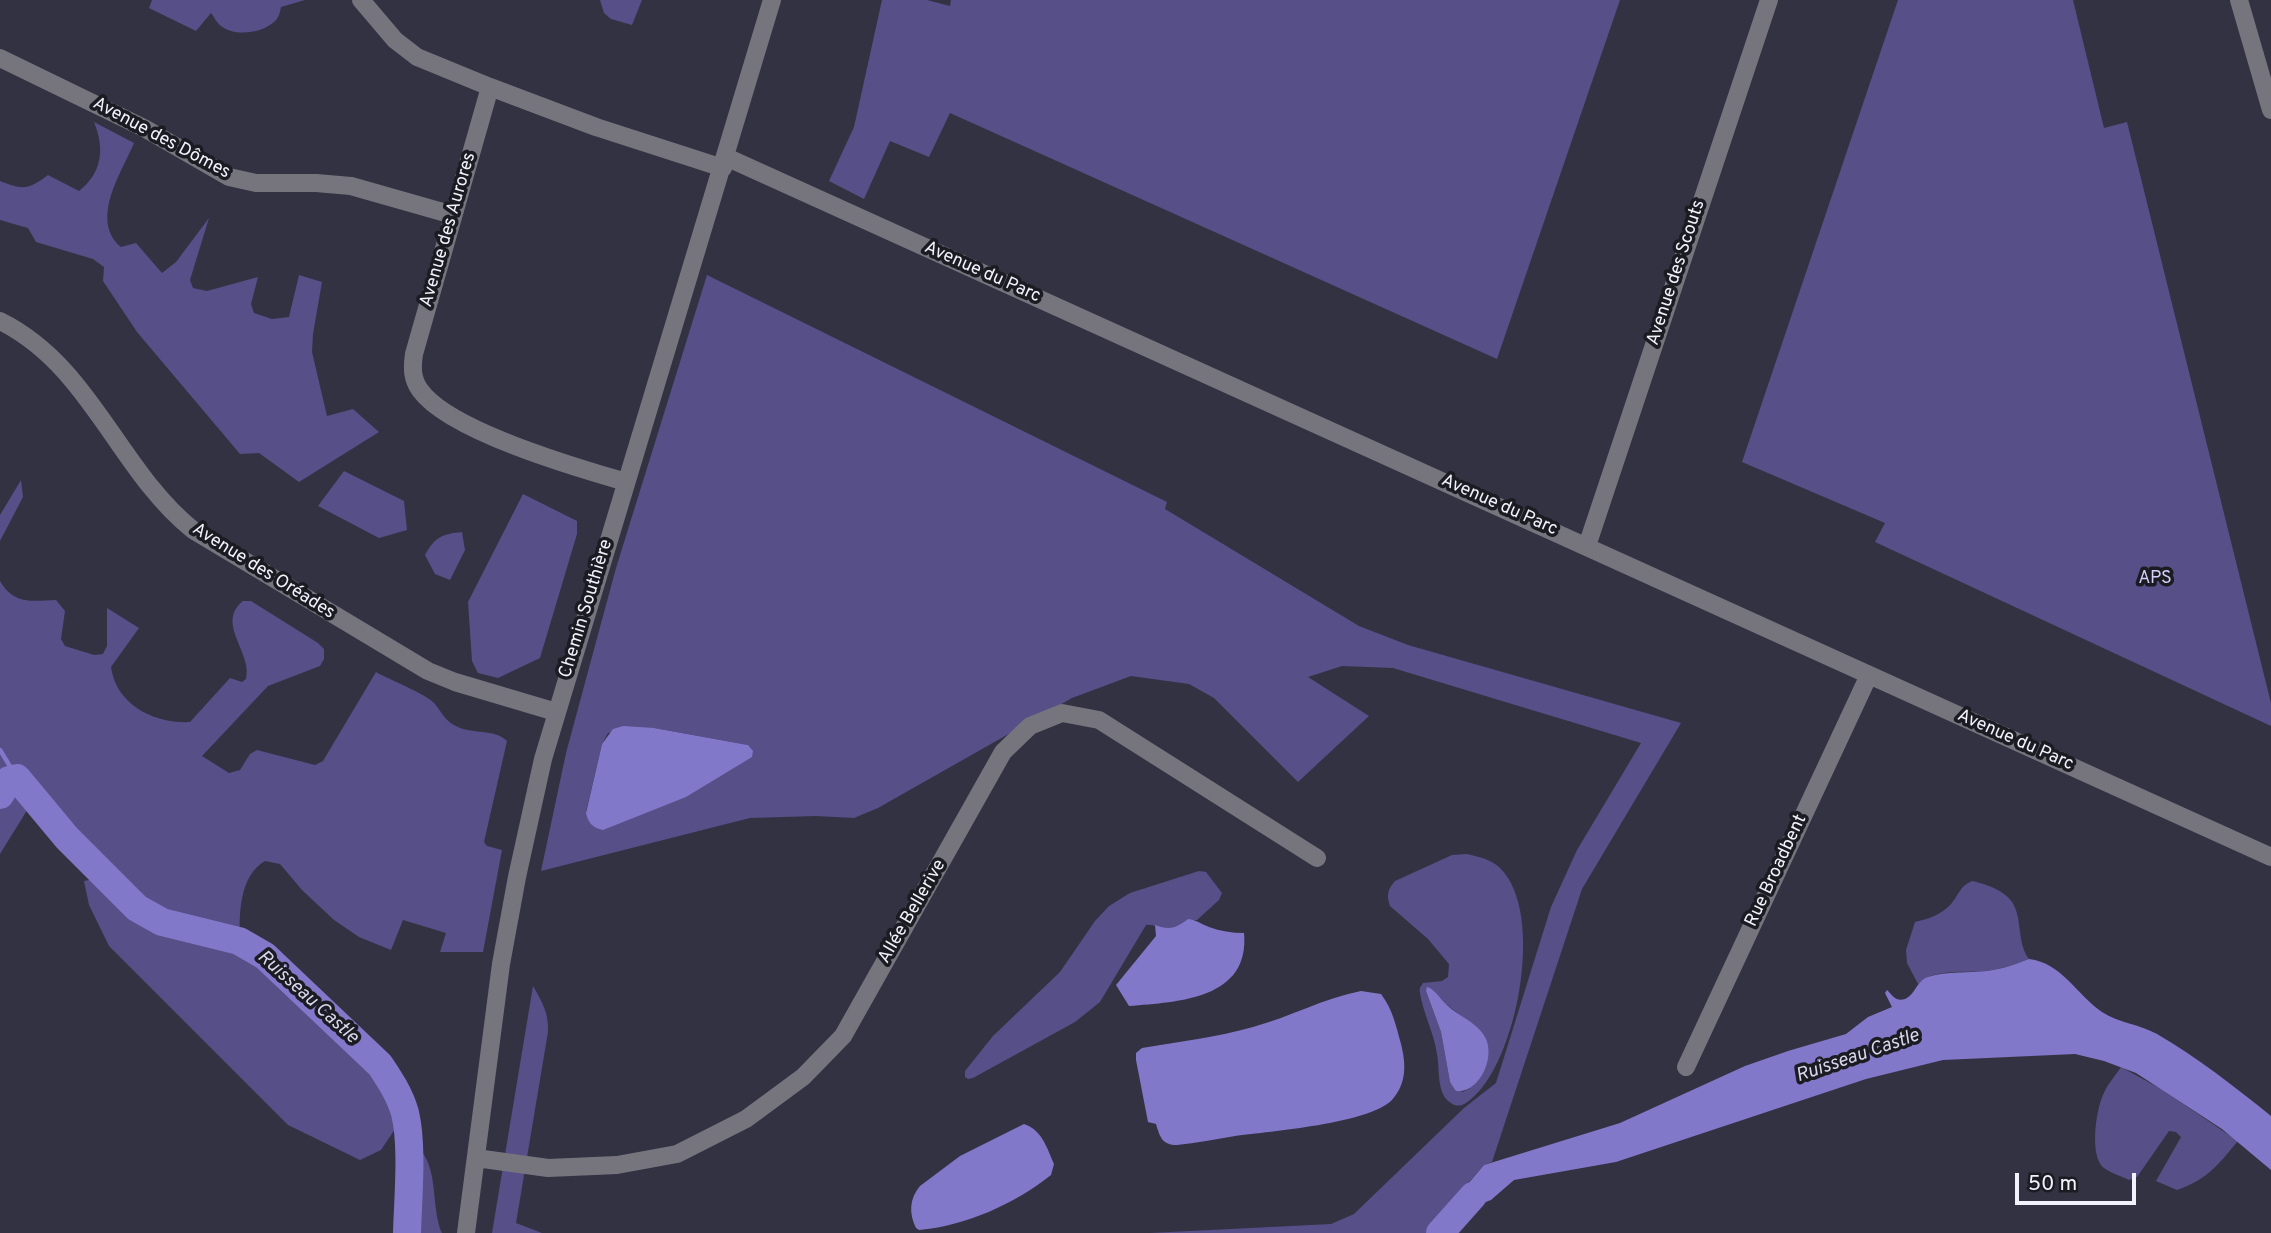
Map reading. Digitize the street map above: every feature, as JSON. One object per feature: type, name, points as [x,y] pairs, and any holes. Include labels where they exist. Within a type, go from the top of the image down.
[{"type":"street","points":[[361,0],[395,40],[417,57],[584,123],[724,162]]},
{"type":"street","name":"Chemin Southière","points":[[466,1233],[501,964],[531,811],[556,712],[772,0]]},
{"type":"street","name":"Avenue des Scouts","points":[[1587,546],[1769,0]]},
{"type":"street","points":[[2239,0],[2271,110]]},
{"type":"street","name":"Avenue des Dômes","points":[[0,58],[144,128],[229,177],[256,183],[316,183],[351,187],[453,215]]},
{"type":"street","name":"Avenue des Aurores","points":[[490,88],[414,354],[414,377],[425,397],[480,430],[548,457],[626,482]]},
{"type":"street","name":"Avenue du Parc","points":[[724,162],[1587,546],[2271,856]]},
{"type":"street","name":"Avenue des Oréades","points":[[0,321],[36,343],[59,364],[162,500],[193,530],[428,671],[455,682],[556,712]]},
{"type":"street","name":"Rue Broadbent","points":[[1686,1066],[1869,675]]},
{"type":"street","name":"Allée Bellerive","points":[[476,1158],[548,1168],[617,1166],[677,1154],[746,1119],[803,1077],[843,1036],[1003,752],[1030,726],[1062,713],[1099,719],[1317,858]]},
{"type":"green space","points":[[152,0],[305,0],[281,7],[277,19],[263,29],[233,32],[221,26],[211,13],[196,31],[149,8]]},
{"type":"green space","points":[[600,0],[642,0],[632,25],[611,19],[604,13]]},
{"type":"green space","points":[[882,0],[927,0],[950,6],[951,0],[1620,0],[1497,359],[950,113],[929,157],[890,141],[864,199],[829,181],[854,127]]},
{"type":"green space","name":"APS","points":[[1898,0],[2073,0],[2104,128],[2127,122],[2271,703],[2271,726],[1875,542],[1885,523],[1742,462]]},
{"type":"green space","points":[[94,122],[134,143],[116,182],[108,210],[112,236],[121,247],[136,243],[162,273],[176,262],[209,218],[190,280],[193,288],[207,291],[258,277],[251,304],[254,313],[272,319],[289,317],[299,275],[322,282],[312,352],[327,416],[353,409],[379,432],[299,482],[259,453],[240,454],[137,332],[103,281],[104,267],[93,259],[36,242],[28,228],[0,220],[0,181],[25,187],[48,175],[79,191],[87,184],[99,160],[100,142]]},
{"type":"green space","points":[[707,275],[1167,502],[1165,509],[1359,626],[1408,645],[1681,723],[1582,889],[1492,1162],[1484,1165],[1445,1210],[1448,1224],[1440,1233],[1150,1233],[1331,1224],[1354,1214],[1464,1108],[1496,1083],[1551,907],[1577,850],[1641,743],[1393,668],[1342,666],[1308,677],[1369,716],[1298,782],[1214,698],[1189,684],[1131,676],[1072,698],[878,808],[854,818],[750,818],[541,871],[566,753],[616,568]],"holes":[[[654,728],[748,745],[586,812],[602,744],[608,733]]]},
{"type":"green space","points":[[344,471],[404,501],[407,530],[379,538],[318,506]]},
{"type":"green space","points":[[21,480],[23,497],[0,541],[0,515]]},
{"type":"green space","points":[[523,494],[577,521],[577,534],[540,658],[498,678],[478,673],[472,661],[468,602]]},
{"type":"green space","points":[[462,532],[465,550],[450,580],[435,574],[425,555],[436,540]]},
{"type":"green space","points":[[0,581],[5,589],[18,598],[31,601],[56,600],[65,611],[61,639],[65,646],[94,655],[103,654],[107,646],[107,608],[139,628],[111,667],[114,680],[129,702],[164,720],[190,722],[230,678],[242,682],[246,679],[245,659],[233,628],[235,610],[243,601],[251,601],[318,643],[324,649],[324,659],[320,666],[268,686],[202,756],[229,773],[240,770],[250,754],[257,750],[315,765],[323,761],[376,672],[430,699],[452,724],[462,729],[496,734],[507,741],[484,842],[487,846],[502,850],[483,952],[440,952],[446,933],[403,920],[391,950],[359,937],[334,920],[302,890],[280,864],[265,861],[256,868],[245,886],[240,941],[265,956],[380,1065],[394,1086],[405,1114],[381,1150],[360,1160],[288,1125],[109,946],[89,905],[84,881],[104,877],[34,799],[0,854]]},
{"type":"green space","points":[[1452,855],[1480,857],[1500,868],[1514,889],[1521,918],[1523,951],[1520,987],[1501,1055],[1487,1082],[1470,1100],[1459,1106],[1446,1099],[1443,1094],[1436,1046],[1420,991],[1423,983],[1442,981],[1448,977],[1449,964],[1428,939],[1390,906],[1388,895],[1395,881]],"holes":[[[1433,990],[1472,1025],[1486,1044],[1484,1070],[1473,1086],[1462,1092],[1450,1082],[1441,1032],[1426,991]]]},
{"type":"green space","points":[[1199,871],[1206,872],[1222,893],[1219,900],[1197,920],[1169,929],[1146,925],[1100,1002],[1075,1022],[973,1078],[965,1077],[965,1071],[993,1036],[1060,972],[1095,921],[1109,906],[1130,893]]},
{"type":"green space","points":[[1973,881],[1997,889],[2011,900],[2029,959],[1987,971],[1941,973],[1918,984],[1907,963],[1906,950],[1915,922],[1943,911],[1962,888]]},
{"type":"green space","points":[[533,986],[546,1013],[548,1032],[516,1223],[542,1233],[492,1233]]},
{"type":"green space","points":[[2121,1067],[2161,1089],[2238,1141],[2211,1171],[2177,1190],[2156,1181],[2181,1137],[2176,1132],[2169,1131],[2137,1177],[2129,1180],[2107,1170],[2099,1162],[2097,1154],[2096,1122],[2103,1095]]},
{"type":"green space","points":[[408,1141],[419,1148],[426,1158],[442,1233],[407,1233]]},
{"type":"water","points":[[623,726],[654,728],[748,745],[753,751],[752,757],[686,797],[603,830],[591,824],[586,813],[602,744],[613,729]]},
{"type":"water","points":[[1188,919],[1217,930],[1244,933],[1243,955],[1236,972],[1208,993],[1189,999],[1129,1006],[1116,985],[1156,936],[1155,925],[1172,928]]},
{"type":"water","points":[[2029,959],[2051,966],[2102,1012],[2157,1034],[2187,1052],[2271,1116],[2271,1170],[2222,1129],[2136,1073],[2104,1061],[2075,1054],[1943,1060],[1866,1079],[1616,1162],[1514,1180],[1491,1200],[1478,1205],[1461,1225],[1448,1224],[1445,1211],[1484,1165],[1620,1123],[1745,1066],[1846,1034],[1868,1017],[1892,1007],[1885,993],[1887,990],[1895,998],[1902,1000],[1909,997],[1921,981],[1928,977],[1993,970]]},
{"type":"water","points":[[1427,987],[1451,1009],[1477,1027],[1488,1045],[1484,1072],[1479,1080],[1465,1090],[1456,1091],[1450,1082],[1441,1032],[1426,991]]},
{"type":"water","points":[[1361,991],[1381,994],[1394,1018],[1403,1051],[1403,1080],[1397,1094],[1380,1108],[1341,1121],[1177,1145],[1165,1142],[1156,1124],[1148,1122],[1136,1060],[1136,1053],[1142,1048],[1253,1027]]},
{"type":"water","points":[[1024,1124],[1040,1135],[1046,1146],[1054,1164],[1051,1175],[1022,1195],[989,1212],[936,1228],[916,1228],[911,1207],[920,1186],[960,1156]]},
{"type":"waterway","points":[[0,750],[17,778]]},
{"type":"waterway","name":"Ruisseau Castle","points":[[0,795],[9,780],[17,778],[67,838],[137,908],[162,922],[239,941],[265,956],[380,1065],[405,1113],[409,1141],[407,1233]]},
{"type":"waterway","name":"Ruisseau Castle","points":[[1440,1233],[1473,1196]]}]
